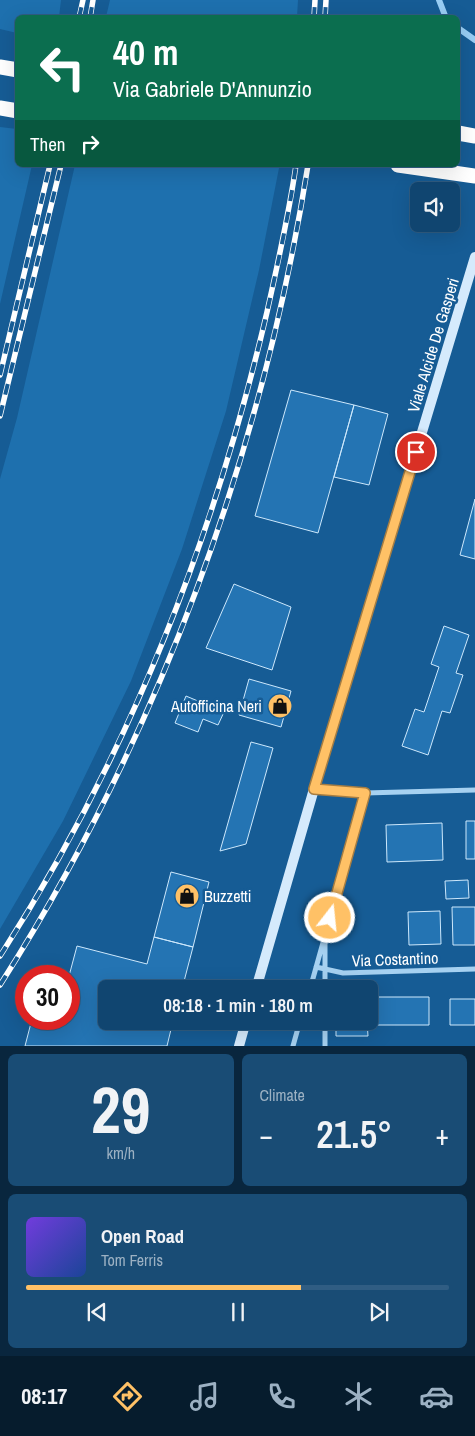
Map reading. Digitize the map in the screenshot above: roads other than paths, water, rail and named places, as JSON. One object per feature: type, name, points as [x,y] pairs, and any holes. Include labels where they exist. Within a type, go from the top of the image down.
[{"type":"highway","points":[[0,67],[15,70]]},
{"type":"highway","points":[[0,108],[15,110]]},
{"type":"highway","points":[[460,133],[475,136]]},
{"type":"highway","points":[[412,167],[475,176]]},
{"type":"street","name":"Viale Alcide De Gasperi","points":[[259,980],[314,789],[475,257]]},
{"type":"street","points":[[314,789],[365,793],[475,790]]},
{"type":"street","points":[[312,980],[365,793]]},
{"type":"street","points":[[325,935],[325,980]]},
{"type":"street","name":"Via Costantino","points":[[316,967],[343,973],[475,969]]},
{"type":"street","points":[[239,1046],[243,1030]]},
{"type":"street","points":[[293,1046],[297,1030]]},
{"type":"street","points":[[325,1030],[325,1046]]},
{"type":"waterway","points":[[439,0],[445,15]]},
{"type":"waterway","points":[[460,29],[475,40]]},
{"type":"railway","points":[[80,15],[83,0]]},
{"type":"railway","points":[[90,15],[93,0]]},
{"type":"railway","points":[[314,15],[315,0]]},
{"type":"railway","points":[[325,15],[326,0]]},
{"type":"railway","points":[[0,375],[50,167]]},
{"type":"railway","points":[[0,416],[61,167]]},
{"type":"railway","points":[[0,956],[46,881],[88,804],[126,726],[193,564],[221,481],[246,397],[287,220],[296,167]]},
{"type":"railway","points":[[0,985],[57,890],[108,793],[155,693],[196,591],[232,487],[263,381],[288,273],[308,167]]},
{"type":"place","name":"Autofficina Neri","points":[[280,706]]},
{"type":"place","name":"Buzzetti","points":[[187,896]]}]
